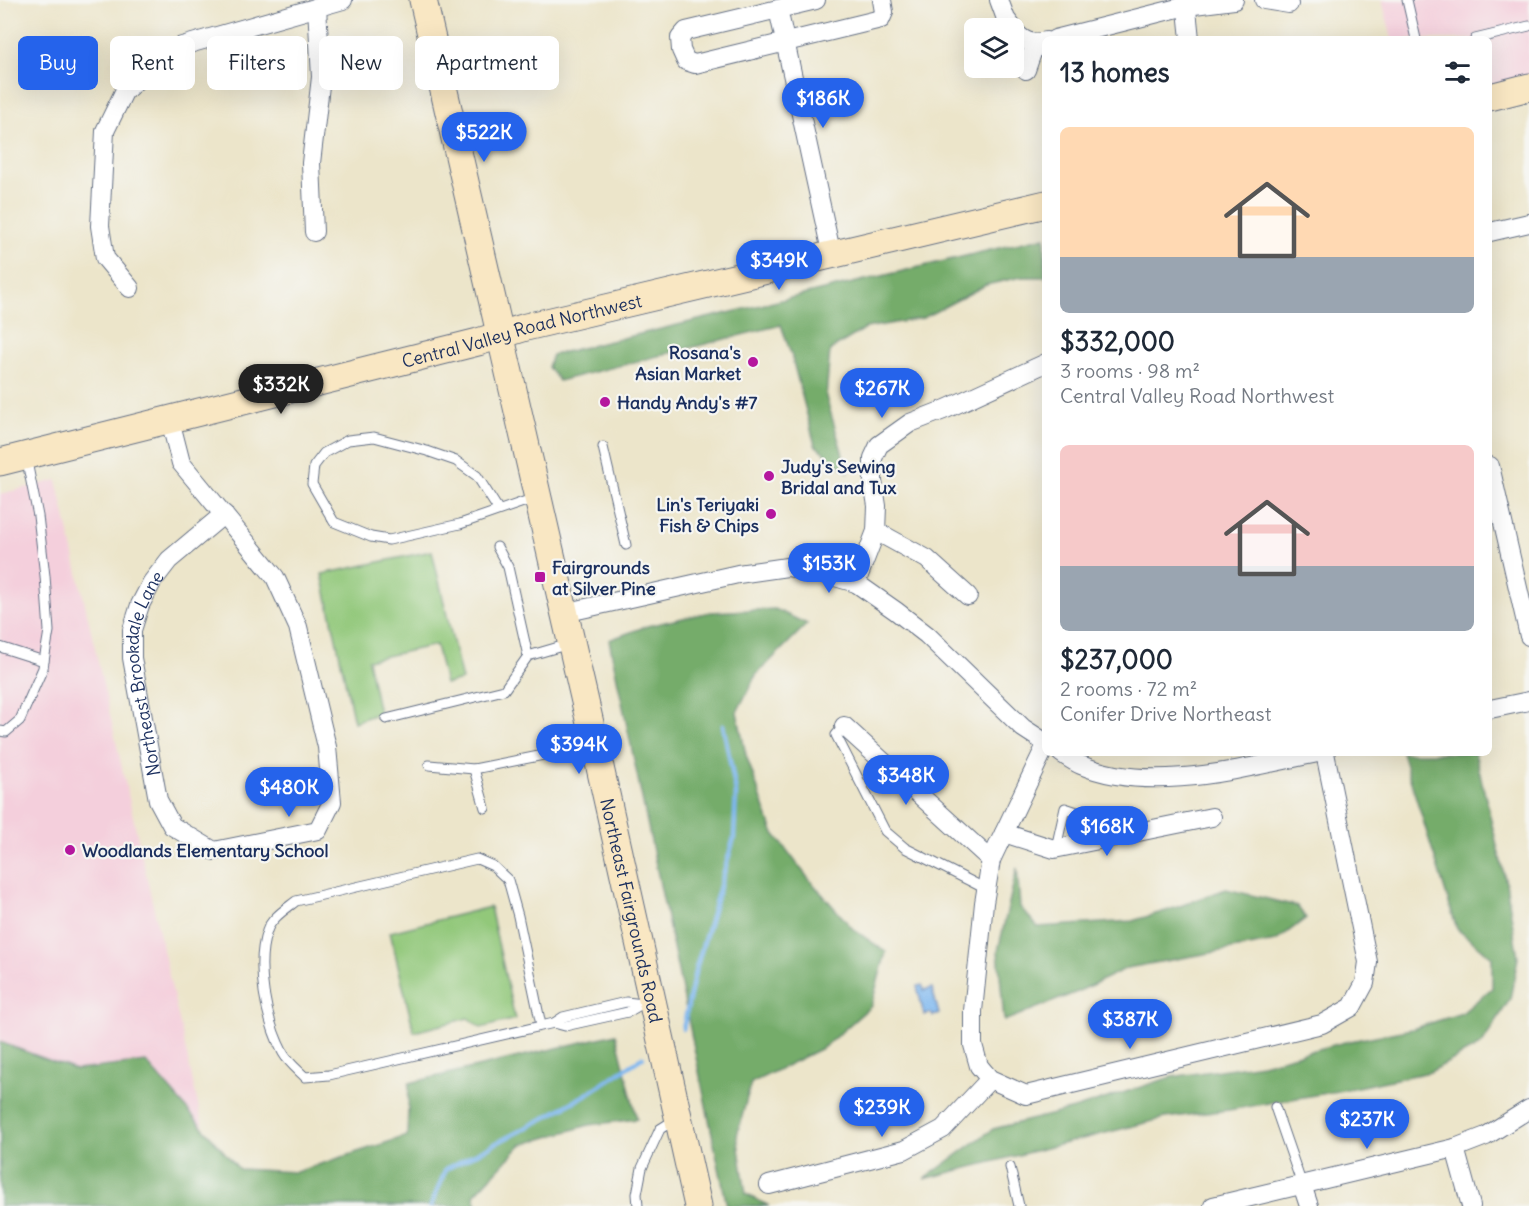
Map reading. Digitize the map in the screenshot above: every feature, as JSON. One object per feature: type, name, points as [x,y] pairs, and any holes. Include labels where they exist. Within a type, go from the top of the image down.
[{"type":"main road","name":"Northeast Fairgrounds Road","points":[[423,0],[595,745],[647,1005],[678,1118],[698,1206]]},
{"type":"main road","points":[[1492,96],[1529,87]]},
{"type":"main road","name":"Central Valley Road Northwest","points":[[13,459],[533,326],[1042,205]]},
{"type":"street","points":[[130,288],[105,258],[100,226],[105,131],[124,92],[151,67],[182,46],[343,0]]},
{"type":"street","points":[[816,0],[686,31],[680,38],[681,50],[686,61],[695,64],[785,43],[881,19],[884,12],[882,0]]},
{"type":"street","points":[[999,0],[1006,18]]},
{"type":"street","points":[[1066,36],[1186,3],[1234,0]]},
{"type":"street","points":[[1264,0],[1289,4]]},
{"type":"street","points":[[1186,3],[1190,36]]},
{"type":"street","points":[[314,232],[311,163],[321,77],[317,7]]},
{"type":"street","points":[[778,9],[832,256]]},
{"type":"street","points":[[1024,38],[1040,43],[1026,70]]},
{"type":"street","points":[[1492,232],[1529,223]]},
{"type":"street","points":[[856,583],[876,531],[877,506],[873,481],[873,458],[879,445],[910,423],[1042,365]]},
{"type":"street","name":"Northeast Brookdale Lane","points":[[170,420],[182,464],[224,514],[275,577],[298,627],[327,747],[333,802],[318,830],[214,851],[172,826],[158,800],[132,658],[132,630],[140,605],[169,560],[224,514]]},
{"type":"street","points":[[1492,475],[1529,636]]},
{"type":"street","points":[[876,531],[927,559],[968,596]]},
{"type":"street","points":[[564,613],[738,574],[787,567],[821,573],[856,583],[927,635],[1023,728],[1042,741]]},
{"type":"street","points":[[1492,709],[1529,701]]},
{"type":"street","points":[[844,726],[991,860]]},
{"type":"street","points":[[1042,752],[991,860],[973,1011],[973,1045],[979,1066],[990,1079],[1026,1095],[1080,1080],[1322,1024],[1352,1007],[1365,983],[1368,962],[1326,756]]},
{"type":"street","points":[[1066,756],[1080,765],[1111,774],[1160,779],[1219,772],[1302,756]]},
{"type":"street","points":[[1004,833],[1056,848],[1212,817]]},
{"type":"street","points":[[769,1185],[904,1150],[943,1129],[990,1079]]},
{"type":"street","points":[[1213,1206],[1455,1148],[1486,1136],[1529,1109]]},
{"type":"street","points":[[1455,1148],[1471,1206]]},
{"type":"street","points":[[1302,1185],[1309,1206]]},
{"type":"lane","points":[[1407,0],[1415,36]]},
{"type":"lane","points":[[1487,36],[1529,26]]},
{"type":"lane","points":[[498,510],[477,476],[456,461],[375,437],[348,440],[324,453],[314,466],[312,484],[334,522],[371,537],[388,540],[460,524],[538,498]]},
{"type":"lane","points":[[603,447],[626,544]]},
{"type":"lane","points":[[0,731],[6,732],[20,720],[43,668],[49,631],[38,516],[13,459]]},
{"type":"lane","points":[[497,547],[508,567],[528,656]]},
{"type":"lane","points":[[386,719],[504,690],[528,656],[571,644]]},
{"type":"lane","points":[[0,647],[44,661]]},
{"type":"lane","points":[[844,726],[836,735],[885,831],[905,848],[986,889]]},
{"type":"lane","points":[[429,765],[474,769],[595,745]]},
{"type":"lane","points":[[474,769],[485,808]]},
{"type":"lane","points":[[1056,848],[1065,808],[1137,832]]},
{"type":"lane","points":[[541,1025],[508,880],[493,866],[477,859],[296,900],[279,914],[267,930],[261,975],[271,1023],[284,1055],[305,1077],[329,1075],[554,1023],[563,1017],[626,1002],[647,1005]]},
{"type":"lane","points":[[1275,1107],[1302,1185]]},
{"type":"lane","points":[[638,1206],[637,1194],[642,1168],[660,1129],[678,1118]]},
{"type":"lane","points":[[1010,1167],[1019,1206]]},
{"type":"shaded area","points":[[1382,0],[1529,0],[1529,87],[1492,96],[1492,36],[1391,36]]},
{"type":"shaded area","name":"Woodlands Elementary School","points":[[57,480],[221,1206],[0,1206],[0,494]]},
{"type":"green space","points":[[1042,238],[1042,277],[1021,277],[986,285],[923,318],[866,328],[830,350],[826,397],[848,472],[815,445],[781,325],[559,381],[548,367],[552,355]]},
{"type":"green space","points":[[432,551],[462,680],[445,684],[436,645],[368,660],[379,713],[354,722],[322,574]]},
{"type":"green space","points":[[775,609],[807,624],[756,675],[737,712],[746,755],[773,832],[808,878],[853,929],[886,952],[871,1006],[824,1047],[751,1083],[737,1135],[746,1194],[769,1206],[727,1206],[609,640],[647,626],[710,612]]},
{"type":"green space","points":[[1403,756],[1476,756],[1506,883],[1518,958],[1510,999],[1482,1044],[1430,1072],[1229,1110],[1165,1118],[924,1179],[993,1129],[1074,1109],[1171,1077],[1262,1064],[1345,1042],[1412,1029],[1462,1013],[1492,988],[1492,957],[1457,929]]},
{"type":"green space","points":[[1017,868],[1020,907],[1038,927],[1132,921],[1226,889],[1297,906],[1306,918],[1276,941],[1127,968],[1075,993],[1004,1021],[998,951]]},
{"type":"green space","points":[[490,907],[515,1019],[481,1028],[468,1018],[414,1032],[390,932]]},
{"type":"green space","points":[[616,1034],[637,1119],[589,1125],[521,1145],[474,1195],[477,1206],[0,1206],[0,1042],[76,1070],[146,1062],[239,1169],[296,1172],[407,1136],[409,1083]]},
{"type":"water","points":[[922,985],[924,990],[932,988],[939,1014],[924,1015],[917,986]]},
{"type":"waterway","points":[[683,1029],[695,972],[734,838],[736,792],[723,725]]},
{"type":"waterway","points":[[431,1206],[446,1169],[587,1094],[643,1057]]},
{"type":"place","name":"Rosana's Asian Market","points":[[753,362]]},
{"type":"place","name":"Handy Andy's #7","points":[[605,402]]},
{"type":"place","name":"Judy's Sewing Bridal and Tux","points":[[769,476]]},
{"type":"place","name":"Lin's Teriyaki Fish & Chips","points":[[771,514]]},
{"type":"place","name":"Fairgrounds at Silver Pine","points":[[540,577]]},
{"type":"place","name":"Woodlands Elementary School","points":[[70,850]]}]
